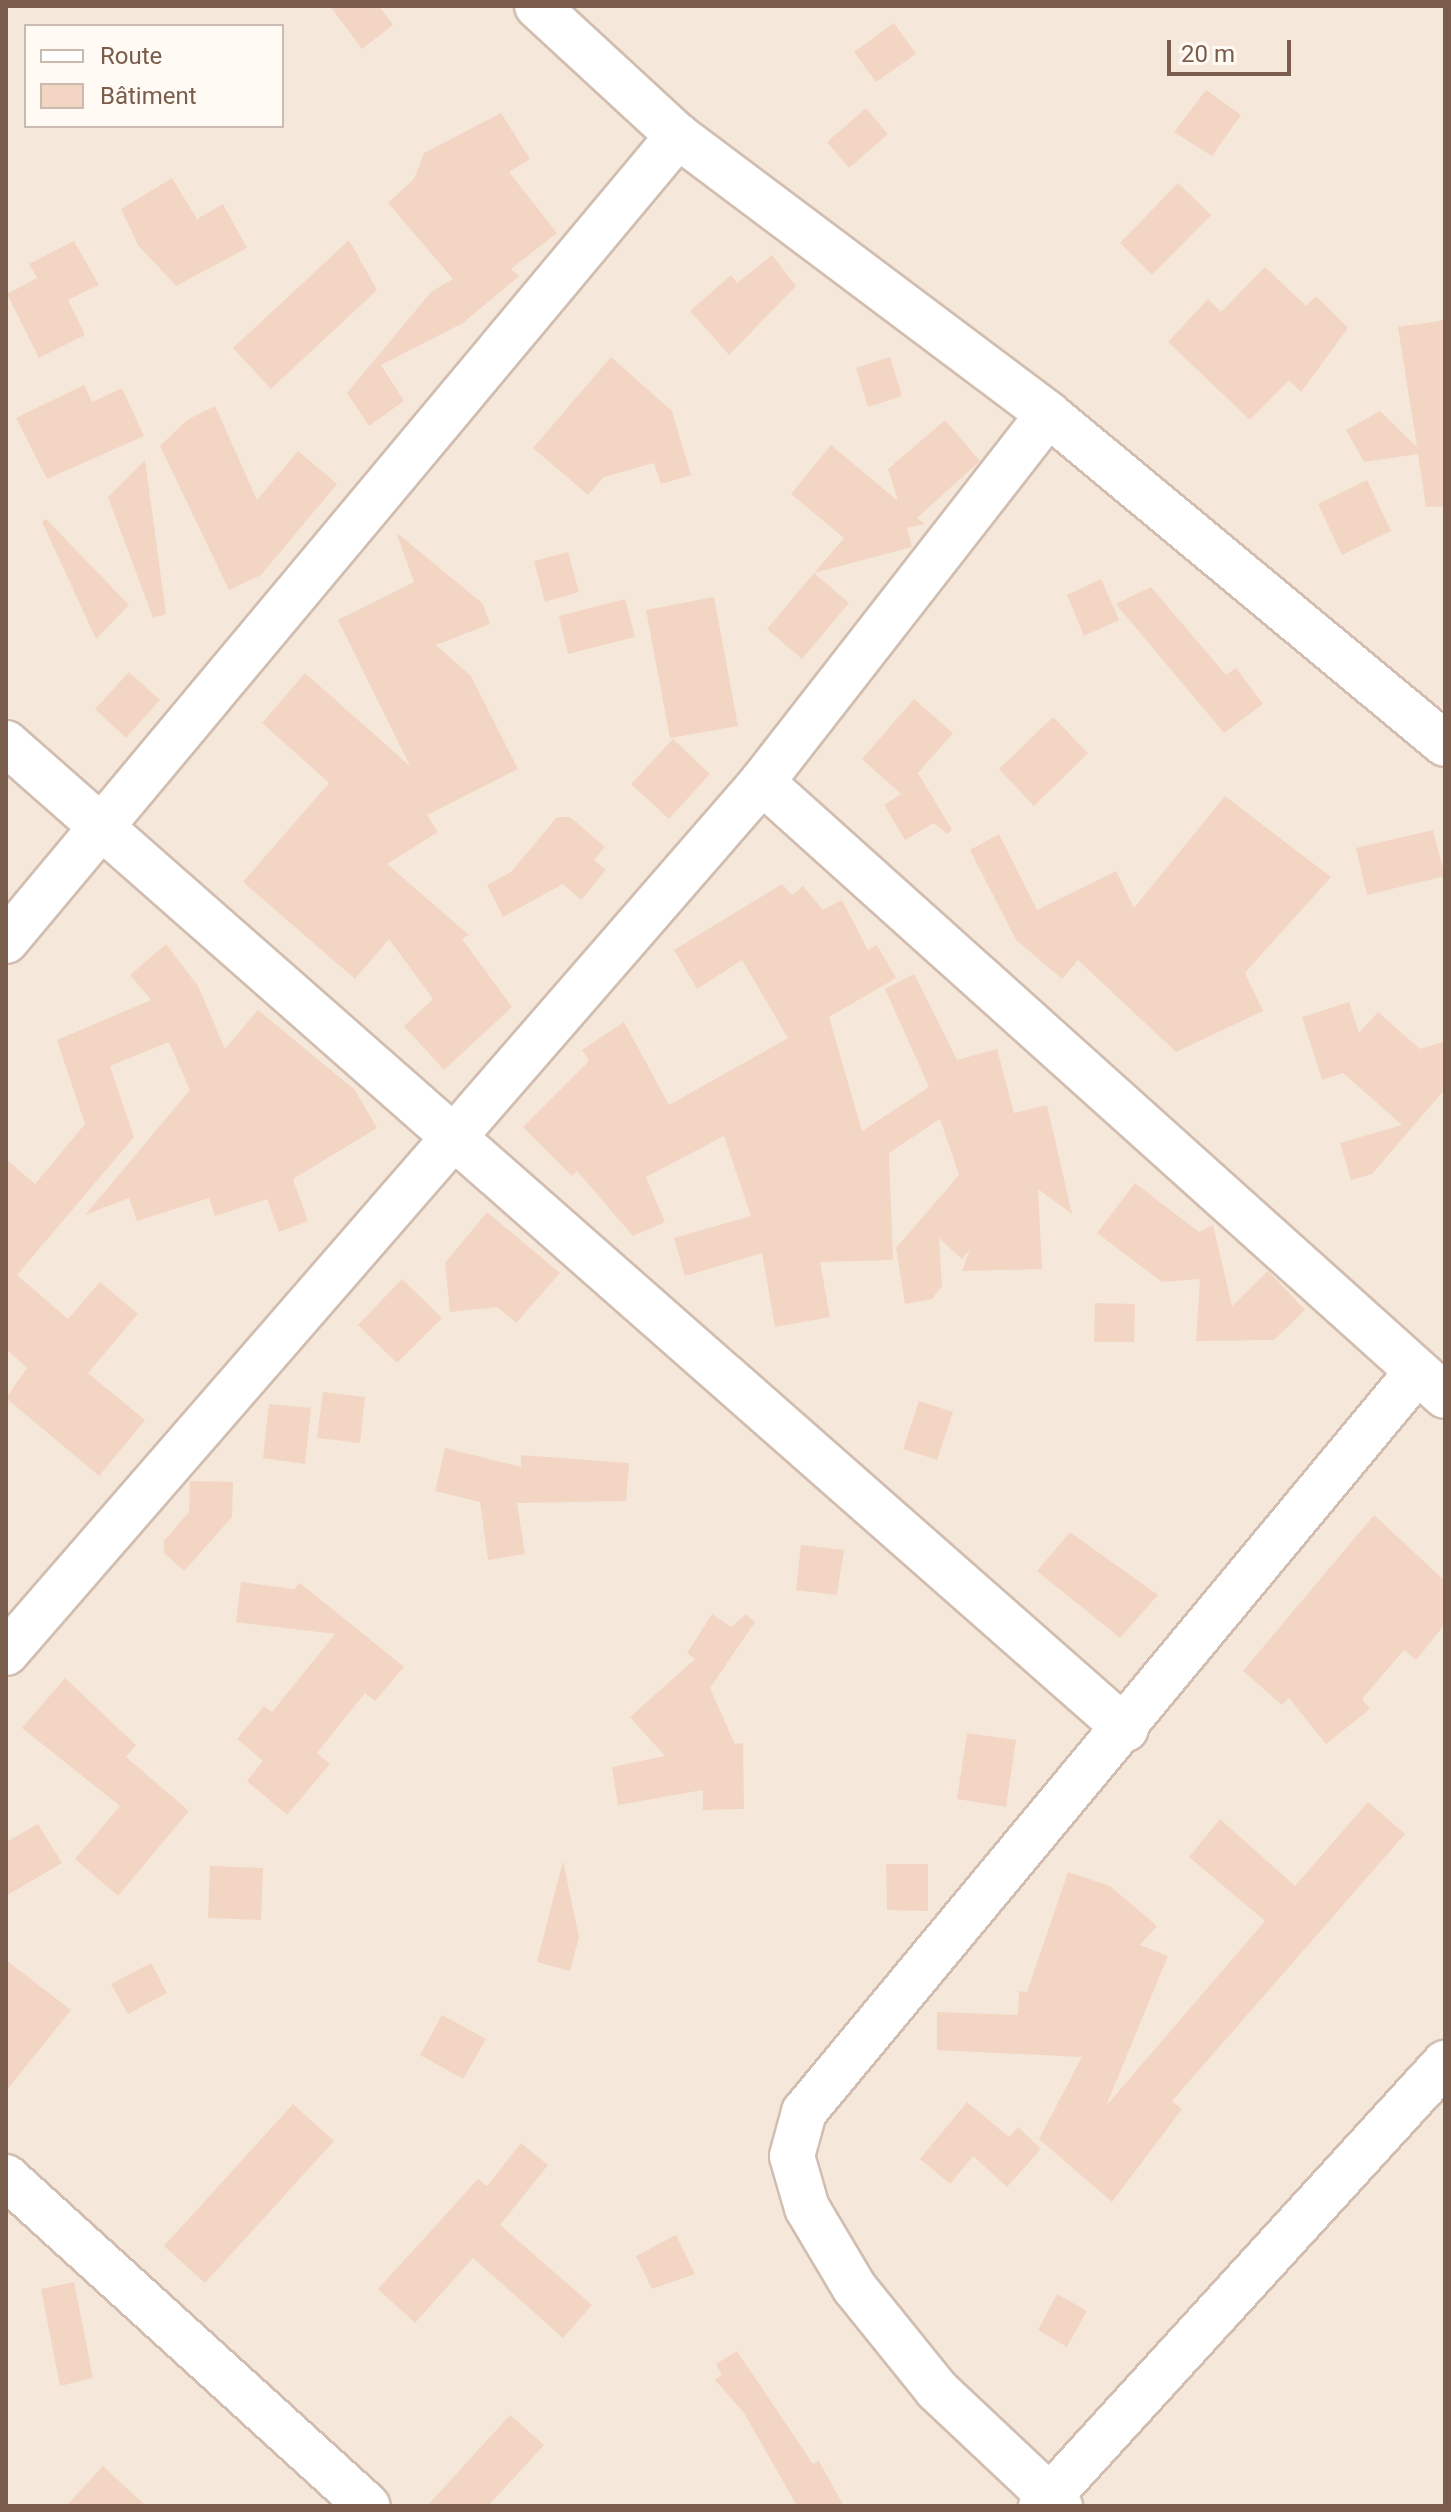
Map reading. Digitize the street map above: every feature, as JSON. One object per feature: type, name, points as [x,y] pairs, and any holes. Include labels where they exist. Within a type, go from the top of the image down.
[{"type":"street","points":[[537,6],[678,136],[1048,414],[1445,744]]},
{"type":"street","points":[[6,941],[678,136]]},
{"type":"street","points":[[6,1653],[762,782],[1048,414]]},
{"type":"street","points":[[6,743],[1126,1729]]},
{"type":"street","points":[[762,782],[1431,1384],[1126,1729],[804,2112],[792,2156],[807,2208],[854,2287],[937,2390],[1050,2503],[1445,2063]]},
{"type":"street","points":[[6,2177],[368,2506]]},
{"type":"shaded area","points":[[6,6],[1445,6],[1445,2506],[6,2506]]},
{"type":"building","points":[[330,6],[379,6],[393,25],[362,49]]},
{"type":"building","points":[[894,23],[916,54],[876,82],[854,52]]},
{"type":"building","points":[[1206,90],[1241,115],[1212,156],[1174,132]]},
{"type":"building","points":[[866,108],[888,134],[849,168],[827,142]]},
{"type":"building","points":[[501,113],[530,159],[509,172],[557,233],[511,269],[519,276],[463,323],[381,365],[404,401],[369,426],[347,393],[431,292],[453,279],[388,203],[414,179],[424,153]]},
{"type":"building","points":[[172,178],[197,219],[223,204],[247,248],[176,286],[138,245],[121,209]]},
{"type":"building","points":[[1178,183],[1211,215],[1152,275],[1120,243]]},
{"type":"building","points":[[349,240],[377,290],[271,389],[233,348]]},
{"type":"building","points":[[74,241],[99,285],[68,300],[85,335],[39,358],[7,294],[37,278],[29,264]]},
{"type":"building","points":[[772,255],[796,286],[729,355],[690,311],[731,275],[737,283]]},
{"type":"building","points":[[1265,267],[1306,306],[1316,296],[1348,328],[1301,392],[1289,380],[1250,420],[1168,342],[1208,299],[1221,312]]},
{"type":"building","points":[[1445,320],[1445,506],[1426,507],[1418,454],[1364,462],[1346,430],[1380,411],[1417,447],[1398,327]]},
{"type":"building","points":[[611,357],[672,411],[691,475],[661,484],[654,463],[604,477],[588,495],[533,448]]},
{"type":"building","points":[[890,357],[902,396],[868,407],[856,368]]},
{"type":"building","points":[[84,385],[92,402],[122,388],[144,436],[47,479],[16,418]]},
{"type":"building","points":[[215,406],[257,500],[298,451],[337,484],[261,575],[229,590],[160,446],[187,420]]},
{"type":"building","points":[[945,420],[980,461],[917,518],[925,524],[907,528],[912,547],[814,573],[844,538],[791,494],[831,445],[898,501],[888,469]]},
{"type":"building","points":[[145,460],[166,614],[153,618],[108,497]]},
{"type":"building","points":[[1367,480],[1391,531],[1342,555],[1318,504]]},
{"type":"building","points":[[46,519],[129,605],[96,639],[42,522]]},
{"type":"building","points":[[396,532],[483,604],[490,624],[436,645],[471,676],[518,769],[427,815],[438,832],[387,864],[469,935],[462,939],[512,1007],[444,1070],[404,1026],[433,999],[389,939],[355,979],[243,882],[329,783],[262,723],[305,673],[410,766],[338,620],[414,582]]},
{"type":"building","points":[[568,552],[579,592],[545,602],[534,561]]},
{"type":"building","points":[[814,573],[849,603],[802,659],[767,629]]},
{"type":"building","points":[[1101,579],[1119,620],[1084,636],[1067,595]]},
{"type":"building","points":[[1151,587],[1226,675],[1236,668],[1263,704],[1224,733],[1116,604]]},
{"type":"building","points":[[714,597],[738,726],[670,738],[646,610]]},
{"type":"building","points":[[625,599],[635,637],[568,654],[559,616]]},
{"type":"building","points":[[129,672],[160,700],[126,738],[95,709]]},
{"type":"building","points":[[914,699],[953,733],[918,773],[952,830],[947,834],[934,823],[905,840],[884,805],[901,794],[862,759]]},
{"type":"building","points":[[1053,717],[1088,753],[1034,806],[999,769]]},
{"type":"building","points":[[673,739],[710,774],[669,819],[631,784]]},
{"type":"building","points":[[1225,796],[1331,877],[1245,973],[1263,1011],[1176,1052],[1078,960],[1062,979],[1016,940],[970,850],[999,834],[1037,910],[1116,871],[1134,908]]},
{"type":"building","points":[[557,817],[570,817],[605,847],[594,860],[606,870],[581,900],[563,884],[503,917],[487,885],[511,872]]},
{"type":"building","points":[[1433,830],[1445,876],[1367,895],[1356,848]]},
{"type":"building","points":[[782,884],[792,895],[803,886],[823,910],[842,900],[868,950],[877,945],[896,978],[829,1017],[862,1131],[929,1087],[885,989],[914,974],[957,1060],[997,1049],[1014,1113],[1047,1105],[1072,1214],[1038,1189],[1042,1269],[962,1271],[970,1249],[962,1259],[939,1238],[942,1286],[932,1299],[905,1304],[896,1248],[959,1175],[940,1119],[889,1153],[893,1260],[820,1262],[830,1317],[775,1327],[762,1253],[685,1276],[674,1238],[751,1216],[724,1136],[646,1177],[665,1222],[633,1236],[577,1171],[572,1176],[523,1127],[589,1061],[582,1050],[624,1022],[669,1105],[788,1038],[742,960],[697,989],[674,950]]},
{"type":"building","points":[[166,944],[198,986],[225,1049],[258,1010],[355,1090],[377,1128],[293,1179],[308,1221],[279,1232],[267,1199],[215,1216],[209,1198],[137,1221],[129,1198],[85,1215],[190,1090],[169,1042],[110,1066],[134,1137],[17,1275],[68,1319],[100,1282],[138,1314],[88,1373],[145,1420],[99,1476],[6,1398],[27,1368],[6,1349],[6,1159],[35,1184],[85,1124],[57,1040],[151,1000],[130,975]]},
{"type":"building","points":[[1349,1002],[1359,1033],[1378,1012],[1420,1049],[1445,1041],[1445,1089],[1372,1174],[1351,1180],[1340,1143],[1402,1125],[1343,1073],[1322,1080],[1302,1017]]},
{"type":"building","points":[[1135,1183],[1199,1232],[1213,1225],[1232,1306],[1268,1271],[1305,1310],[1274,1340],[1196,1341],[1200,1279],[1162,1282],[1097,1233]]},
{"type":"building","points":[[487,1212],[560,1273],[516,1323],[497,1307],[450,1312],[445,1263]]},
{"type":"building","points":[[402,1279],[442,1318],[397,1363],[358,1325]]},
{"type":"building","points":[[1095,1303],[1135,1304],[1134,1342],[1094,1342]]},
{"type":"building","points":[[323,1392],[365,1397],[360,1443],[317,1438]]},
{"type":"building","points":[[919,1401],[953,1412],[937,1460],[903,1449]]},
{"type":"building","points":[[269,1404],[311,1408],[305,1464],[263,1458]]},
{"type":"building","points":[[445,1448],[521,1467],[521,1455],[629,1463],[626,1501],[517,1503],[525,1554],[488,1560],[480,1502],[435,1491]]},
{"type":"building","points":[[190,1481],[233,1482],[232,1517],[184,1571],[164,1553],[164,1541],[189,1512]]},
{"type":"building","points":[[1374,1515],[1445,1581],[1445,1624],[1416,1660],[1404,1650],[1362,1699],[1370,1709],[1326,1744],[1289,1698],[1282,1705],[1243,1671]]},
{"type":"building","points":[[1070,1532],[1158,1595],[1120,1638],[1037,1571]]},
{"type":"building","points":[[801,1545],[844,1550],[837,1595],[796,1590]]},
{"type":"building","points":[[241,1582],[294,1589],[300,1583],[404,1667],[375,1701],[365,1693],[317,1753],[330,1764],[287,1815],[247,1781],[263,1761],[237,1739],[264,1706],[272,1712],[335,1634],[236,1622]]},
{"type":"building","points":[[712,1614],[731,1627],[746,1614],[755,1622],[710,1688],[735,1744],[743,1743],[744,1809],[703,1810],[703,1790],[618,1805],[612,1767],[665,1756],[630,1717],[695,1659],[687,1653]]},
{"type":"building","points":[[65,1678],[136,1745],[126,1757],[189,1811],[118,1896],[75,1859],[120,1806],[22,1728]]},
{"type":"building","points":[[967,1733],[1016,1740],[1006,1807],[957,1799]]},
{"type":"building","points":[[1368,1802],[1405,1834],[1172,2101],[1182,2109],[1112,2202],[1039,2139],[1082,2057],[937,2050],[937,2012],[1018,2015],[1019,1991],[1027,1992],[1068,1872],[1110,1886],[1157,1926],[1140,1945],[1168,1956],[1106,2106],[1265,1921],[1189,1857],[1220,1819],[1295,1886]]},
{"type":"building","points":[[38,1824],[62,1863],[6,1896],[6,1842]]},
{"type":"building","points":[[563,1861],[579,1937],[570,1971],[537,1962]]},
{"type":"building","points":[[886,1864],[928,1864],[928,1911],[887,1910]]},
{"type":"building","points":[[210,1866],[263,1868],[261,1920],[208,1918]]},
{"type":"building","points":[[6,1960],[71,2010],[6,2091]]},
{"type":"building","points":[[151,1963],[167,1993],[128,2014],[111,1984]]},
{"type":"building","points":[[442,2015],[486,2039],[463,2079],[420,2055]]},
{"type":"building","points":[[967,2102],[1009,2137],[1018,2127],[1041,2149],[1007,2187],[973,2156],[950,2184],[920,2159]]},
{"type":"building","points":[[293,2104],[334,2141],[205,2283],[164,2246]]},
{"type":"building","points":[[521,2143],[548,2165],[500,2225],[592,2305],[563,2338],[473,2258],[415,2323],[378,2289],[478,2179],[487,2186]]},
{"type":"building","points":[[676,2235],[695,2274],[652,2289],[636,2256]]},
{"type":"building","points":[[74,2282],[93,2378],[60,2386],[41,2289]]},
{"type":"building","points":[[1057,2294],[1087,2311],[1067,2347],[1038,2330]]},
{"type":"building","points":[[737,2351],[813,2464],[819,2461],[844,2506],[797,2506],[744,2413],[715,2380],[722,2375],[716,2364]]},
{"type":"building","points":[[510,2415],[544,2445],[488,2506],[427,2506]]},
{"type":"building","points":[[103,2466],[146,2506],[66,2506]]}]
